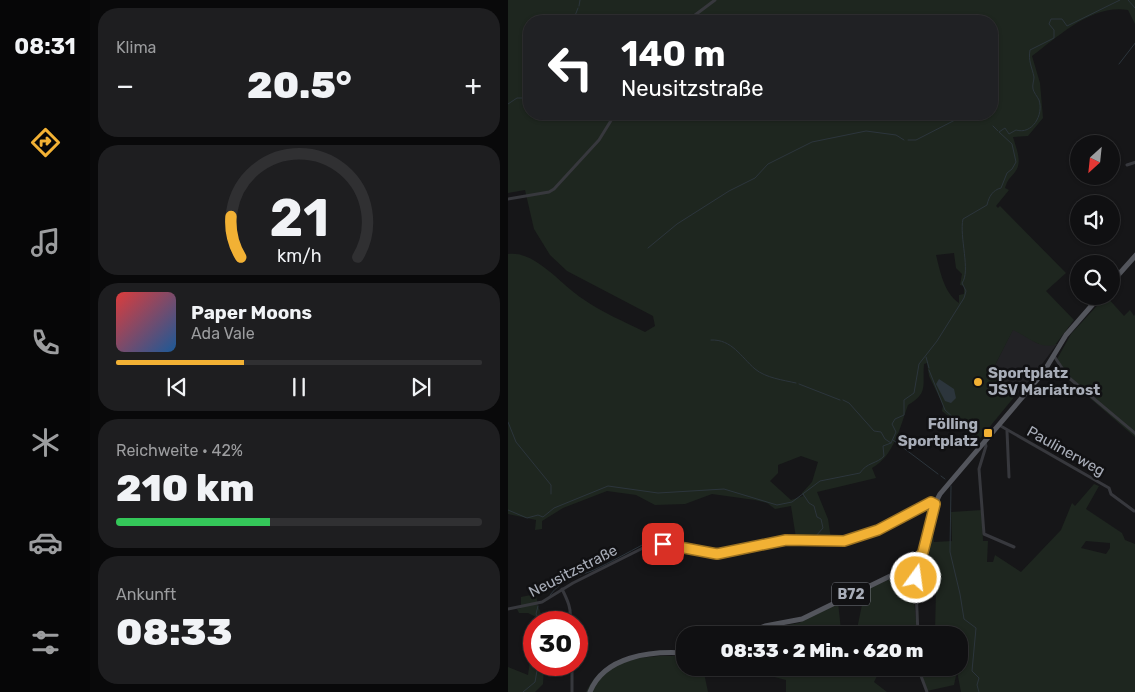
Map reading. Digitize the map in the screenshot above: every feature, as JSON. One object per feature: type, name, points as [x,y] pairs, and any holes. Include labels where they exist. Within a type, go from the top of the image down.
[{"type":"main road","points":[[1120,273],[1136,255]]},
{"type":"main road","points":[[915,564],[923,552],[935,504],[998,425],[1043,373],[1066,335],[1092,305]]},
{"type":"main road","name":"B72","points":[[765,626],[802,619],[915,564]]},
{"type":"main road","points":[[590,692],[602,674],[625,659],[650,654],[676,653]]},
{"type":"street","points":[[695,15],[715,0]]},
{"type":"street","points":[[508,199],[549,192],[554,189],[599,140],[611,120]]},
{"type":"street","points":[[1127,165],[1136,162]]},
{"type":"street","points":[[1054,356],[1068,377],[1136,434]]},
{"type":"street","name":"Paulinerweg","points":[[998,425],[1109,488],[1111,494],[1134,511]]},
{"type":"street","name":"Paulinerweg","points":[[1007,431],[1008,477]]},
{"type":"street","points":[[985,441],[986,446],[979,469],[983,500],[984,534],[1014,547]]},
{"type":"street","name":"Neusitzstraße","points":[[508,608],[537,604],[562,588],[650,545],[674,545],[717,554],[786,540],[844,541],[878,530],[929,503],[935,504]]},
{"type":"street","points":[[915,564],[918,626]]},
{"type":"street","points":[[562,588],[568,600],[570,611]]},
{"type":"street","points":[[572,676],[572,692]]},
{"type":"street","points":[[921,676],[927,692]]},
{"type":"shaded area","points":[[508,0],[1135,0],[1135,24],[1128,10],[1115,9],[1102,12],[1077,23],[1032,56],[1040,83],[1043,118],[1028,136],[1013,137],[1018,155],[1018,164],[1005,188],[1009,190],[996,206],[998,208],[1000,206],[1066,273],[1046,291],[1074,320],[1055,345],[1049,346],[1038,344],[1013,330],[991,373],[1015,396],[978,441],[942,411],[943,405],[929,376],[927,363],[924,364],[922,392],[915,401],[908,405],[891,449],[880,463],[872,468],[876,478],[817,492],[828,519],[831,539],[796,538],[791,506],[775,509],[767,503],[755,500],[712,494],[685,504],[655,505],[636,495],[607,491],[563,508],[542,521],[542,529],[535,530],[536,520],[508,514],[508,254],[528,257],[583,299],[621,321],[645,332],[655,326],[653,316],[567,271],[550,255],[534,229],[525,190],[508,193]],"holes":[[[954,253],[956,268],[962,274],[960,285],[964,286],[964,294],[959,295],[959,303],[946,288],[936,255]],[[801,456],[818,462],[812,482],[802,493],[803,496],[791,500],[770,481],[778,473],[778,465]]]},
{"type":"shaded area","points":[[1098,305],[1114,305],[1124,316],[1130,310],[1134,316],[1135,314],[1135,437],[1062,374],[1056,361],[1071,334]]},
{"type":"shaded area","points":[[1013,329],[1039,344],[1057,344],[1031,379],[1015,396],[991,373]]},
{"type":"shaded area","points":[[939,379],[954,389],[956,398],[951,403],[945,401],[936,384]]},
{"type":"shaded area","points":[[1094,484],[1099,486],[1086,509],[1122,533],[1125,540],[1135,544],[1135,692],[961,692],[958,676],[968,676],[968,626],[935,626],[936,591],[927,591],[926,599],[914,600],[917,626],[858,626],[865,590],[923,565],[933,533],[934,542],[952,541],[951,512],[982,510],[983,541],[988,541],[987,562],[993,562],[995,555],[1021,572],[1061,530],[1072,503],[1075,506]],"holes":[[[1086,541],[1110,543],[1110,548],[1106,554],[1081,548]]]},
{"type":"shaded area","points":[[536,594],[540,611],[523,611],[523,613],[519,613],[517,609],[521,608],[521,597]]},
{"type":"shaded area","points":[[838,602],[841,626],[781,626],[799,623]]},
{"type":"shaded area","points":[[676,656],[676,676],[705,676],[708,692],[586,692],[593,680],[611,665],[623,658],[626,662],[639,658]]},
{"type":"shaded area","points":[[508,667],[523,673],[523,676],[543,676],[543,684],[535,692],[508,692]]},
{"type":"shaded area","points":[[771,676],[877,676],[874,682],[887,692],[786,692],[786,680]]},
{"type":"shaded area","points":[[922,676],[956,676],[954,685],[927,691]]},
{"type":"waterway","points":[[579,6],[580,0]]},
{"type":"waterway","points":[[508,510],[527,518],[538,515],[543,517],[554,508],[608,486],[658,493],[724,489],[777,505],[792,502],[820,481],[860,473],[863,469],[881,459],[884,456],[883,446],[891,443],[896,432],[892,424],[895,419],[904,415],[904,400],[914,393],[919,364],[937,341],[964,298],[966,291],[962,283],[965,271],[962,235],[963,219],[987,205],[992,194],[1001,188],[1007,173],[1016,162],[1012,144],[999,132],[1005,128],[1009,134],[1016,130],[1027,130],[1032,127],[1040,112],[1039,100],[1033,89],[1034,77],[1030,61],[1030,50],[1054,38],[1054,30],[1049,24],[1051,19],[1062,19],[1067,26],[1120,0]]},
{"type":"waterway","points":[[1128,0],[1136,9]]},
{"type":"waterway","points":[[575,15],[578,8]]},
{"type":"waterway","points":[[1119,64],[1136,42]]},
{"type":"waterway","points":[[508,104],[517,98],[523,98]]},
{"type":"waterway","points":[[908,140],[916,140],[955,120]]},
{"type":"waterway","points":[[993,126],[998,131]]},
{"type":"waterway","points":[[648,248],[677,224],[729,191],[755,178],[768,164],[812,142],[866,131],[896,135],[904,140]]},
{"type":"waterway","points":[[711,340],[725,342],[764,375],[796,383]]},
{"type":"waterway","points":[[926,357],[929,368]]},
{"type":"waterway","points":[[929,370],[945,410],[977,439]]},
{"type":"waterway","points":[[799,384],[840,400]]},
{"type":"waterway","points":[[843,400],[849,403],[874,431],[881,432],[885,439],[891,443]]},
{"type":"waterway","points":[[508,422],[516,442],[551,485],[551,494]]},
{"type":"waterway","points":[[893,440],[938,474]]},
{"type":"waterway","points":[[941,476],[945,479]]},
{"type":"waterway","points":[[951,486],[950,552],[964,619],[976,628],[972,671],[979,678],[977,685],[979,692]]},
{"type":"waterway","points":[[803,494],[809,503],[814,506],[817,517],[821,519],[823,528],[815,537]]},
{"type":"waterway","points":[[733,549],[774,539],[793,537]]},
{"type":"waterway","points":[[796,537],[812,537]]},
{"type":"waterway","points":[[650,543],[663,541],[693,546]]},
{"type":"waterway","points":[[550,595],[565,582],[594,570],[644,544]]},
{"type":"waterway","points":[[696,548],[724,551]]},
{"type":"waterway","points":[[537,611],[538,606]]},
{"type":"waterway","points":[[523,692],[535,682],[536,676]]},
{"type":"place","name":"Sportplatz JSV Mariatrost","points":[[978,382]]},
{"type":"place","name":"Fölling Sportplatz","points":[[988,433]]},
{"type":"route","points":[[663,544],[683,546],[717,554],[774,541],[806,539],[834,542],[851,540],[878,530],[931,502],[935,504],[930,516],[923,552],[915,564],[916,578]]}]
